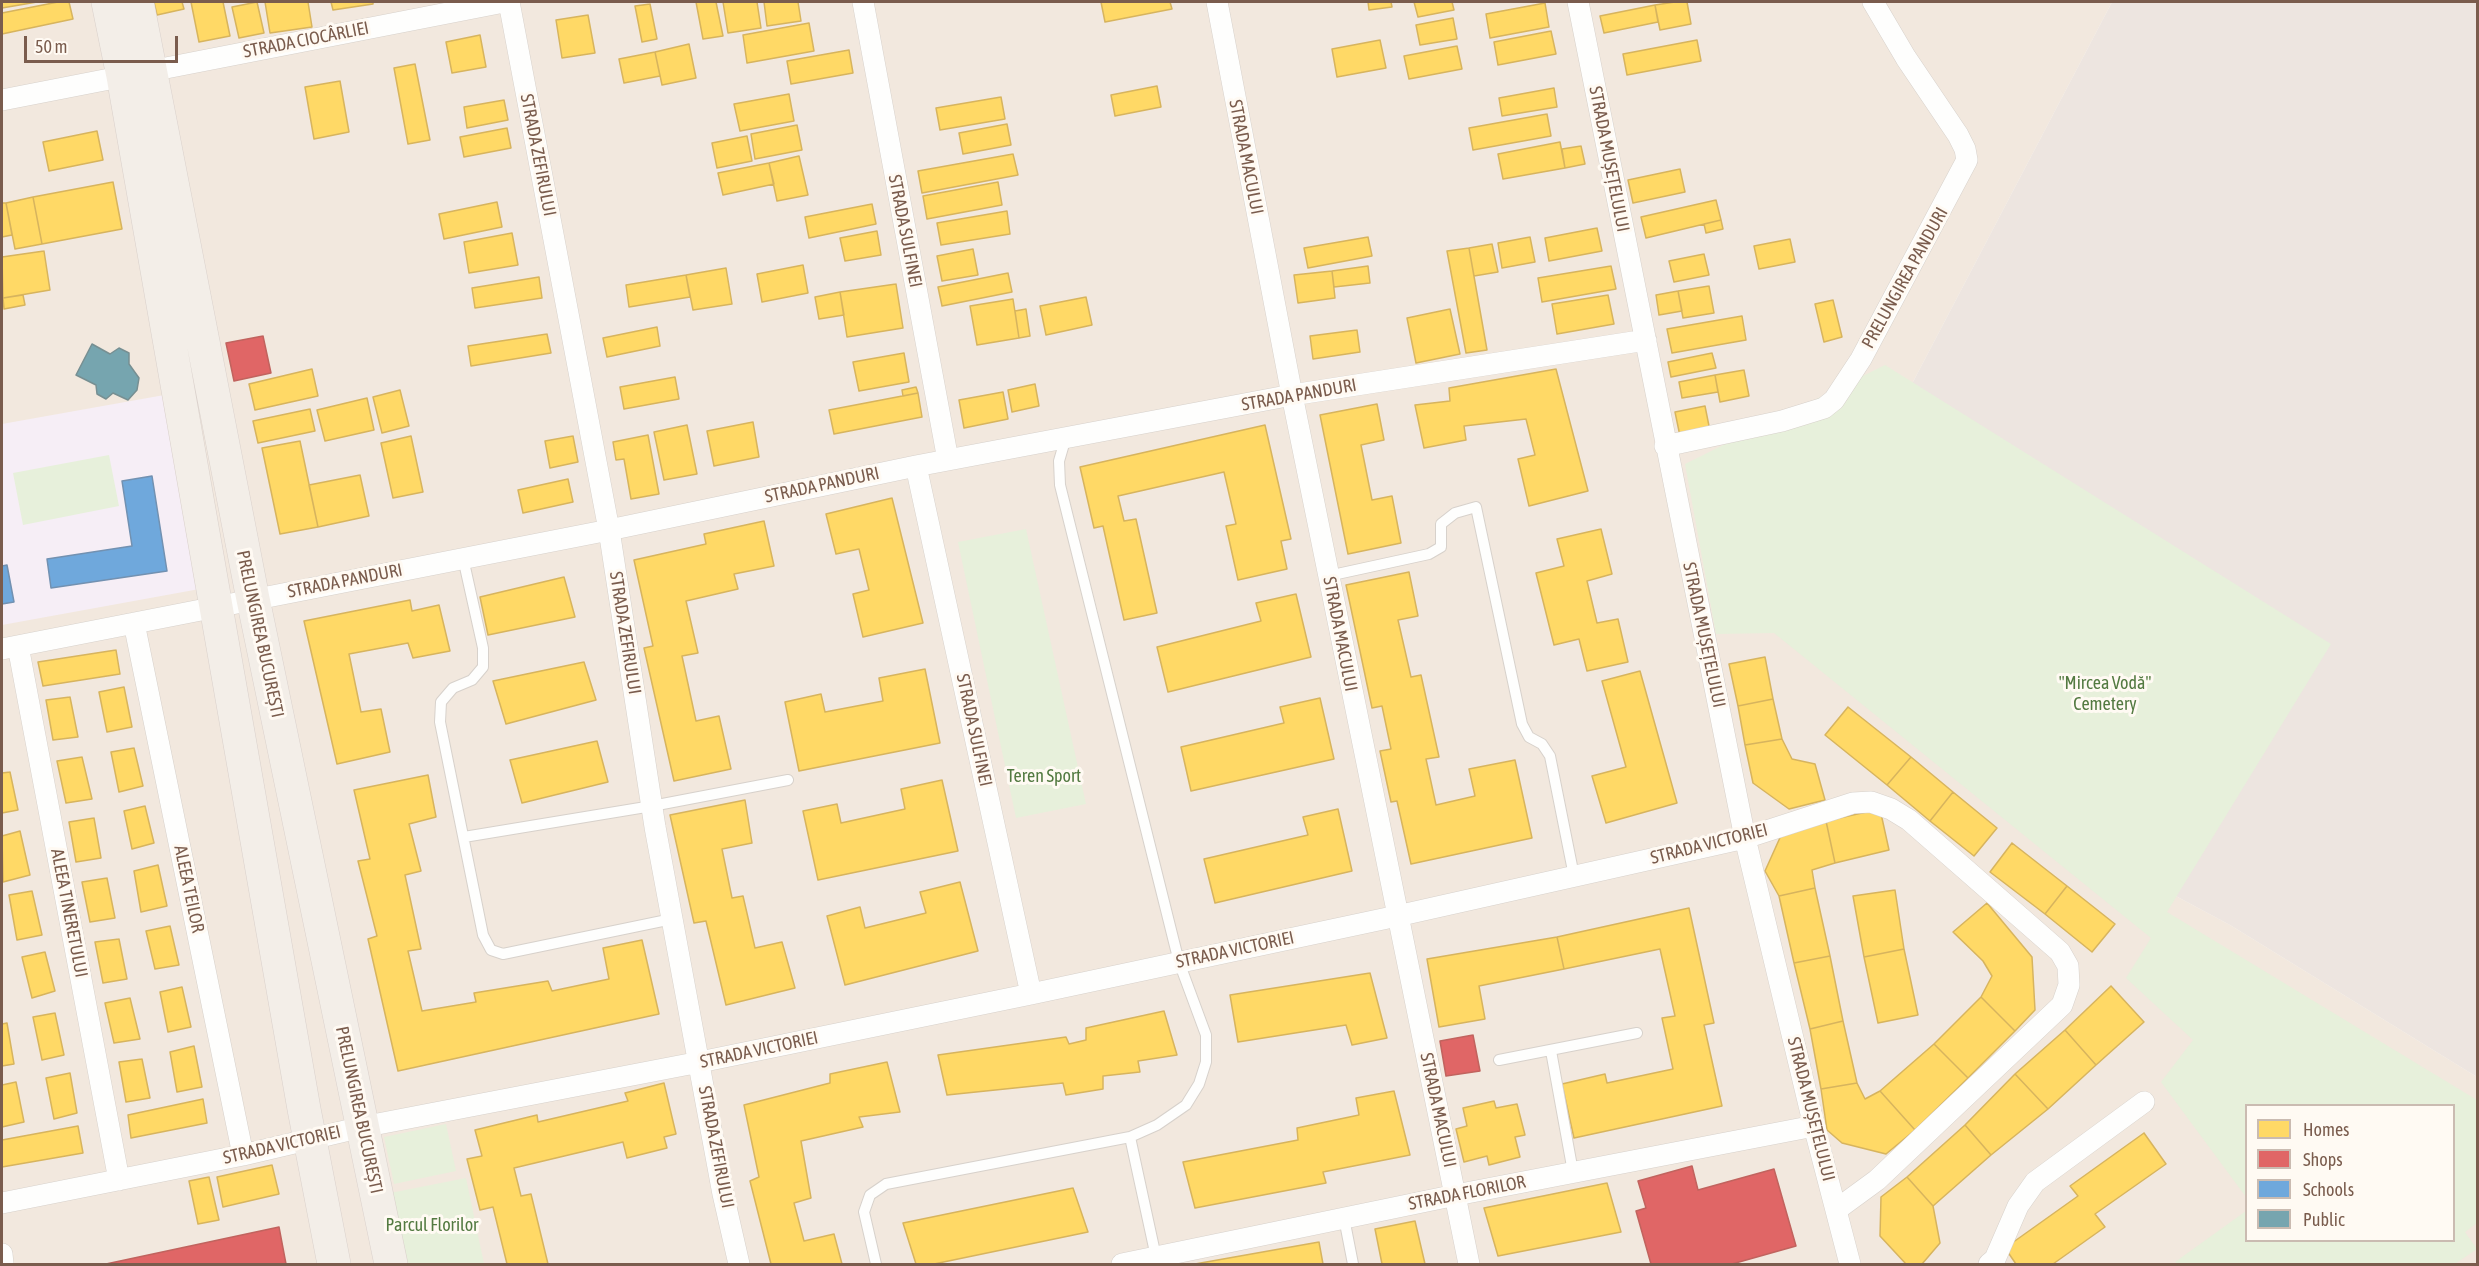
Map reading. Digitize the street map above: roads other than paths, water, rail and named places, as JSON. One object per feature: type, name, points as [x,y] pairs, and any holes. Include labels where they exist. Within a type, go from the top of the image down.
[{"type":"main road","name":"PRELUNGIREA BUCUREȘTI","points":[[108,2],[137,73],[253,599],[391,1264]]},
{"type":"main road","name":"PRELUNGIREA BUCUREȘTI","points":[[137,2],[137,73],[215,606],[309,1140],[334,1264]]},
{"type":"street","name":"STRADA CIOCÂRLIEI","points":[[2,100],[504,2]]},
{"type":"street","name":"STRADA ZEFIRULUI","points":[[509,2],[609,530],[672,919],[723,1194],[740,1264]]},
{"type":"street","name":"STRADA SULFINEI","points":[[862,2],[948,460]]},
{"type":"street","name":"STRADA MACULUI","points":[[1217,2],[1328,576],[1469,1264]]},
{"type":"street","name":"STRADA MUȘEȚELULUI","points":[[1578,2],[1745,838],[1850,1264]]},
{"type":"street","name":"PRELUNGIREA PANDURI","points":[[1665,446],[1782,421],[1824,408],[1834,400],[1861,359],[1967,160],[1965,149],[1958,135],[1906,58],[1873,2]]},
{"type":"street","name":"STRADA PANDURI","points":[[10,647],[609,530],[1066,437],[1292,395],[1646,340]]},
{"type":"street","name":"STRADA SULFINEI","points":[[916,466],[1031,994]]},
{"type":"street","name":"ALEEA TEILOR","points":[[134,623],[243,1155]]},
{"type":"street","name":"ALEEA TINERETULUI","points":[[10,647],[119,1180]]},
{"type":"street","name":"STRADA VICTORIEI","points":[[2,1203],[243,1155],[362,1127],[700,1062],[1031,994],[1397,916],[1745,838],[1853,803],[1871,802],[1891,809],[1909,820],[2060,952],[2068,966],[2069,985],[2062,1005],[1876,1180],[1836,1209]]},
{"type":"street","points":[[1995,1263],[2018,1206],[2035,1182],[2144,1102]]},
{"type":"street","name":"STRADA FLORILOR","points":[[1122,1264],[1456,1195],[1814,1125]]},
{"type":"street","points":[[2,1254],[3,1264]]},
{"type":"lane","points":[[876,1264],[864,1212],[870,1195],[886,1184],[1130,1137],[1157,1125],[1186,1105],[1199,1084],[1206,1062],[1206,1035],[1179,962],[1060,485],[1059,461],[1066,437]]},
{"type":"lane","points":[[1328,576],[1429,554],[1441,547],[1441,524],[1455,513],[1476,507],[1522,724],[1529,737],[1542,744],[1550,756],[1574,876]]},
{"type":"lane","points":[[463,558],[483,648],[483,667],[472,680],[453,688],[441,702],[440,722],[483,935],[490,950],[503,954],[672,919]]},
{"type":"lane","points":[[464,837],[652,806],[788,780]]},
{"type":"lane","points":[[1499,1060],[1637,1033]]},
{"type":"lane","points":[[1551,1051],[1573,1172]]},
{"type":"lane","points":[[1130,1137],[1156,1257]]},
{"type":"lane","points":[[1344,1218],[1353,1264]]},
{"type":"park label","name":"\"Mircea Vodă\" Cemetery","points":[[2105,693]]},
{"type":"park label","name":"Teren Sport","points":[[1044,776]]},
{"type":"park label","name":"Parcul Florilor","points":[[432,1225]]}]
